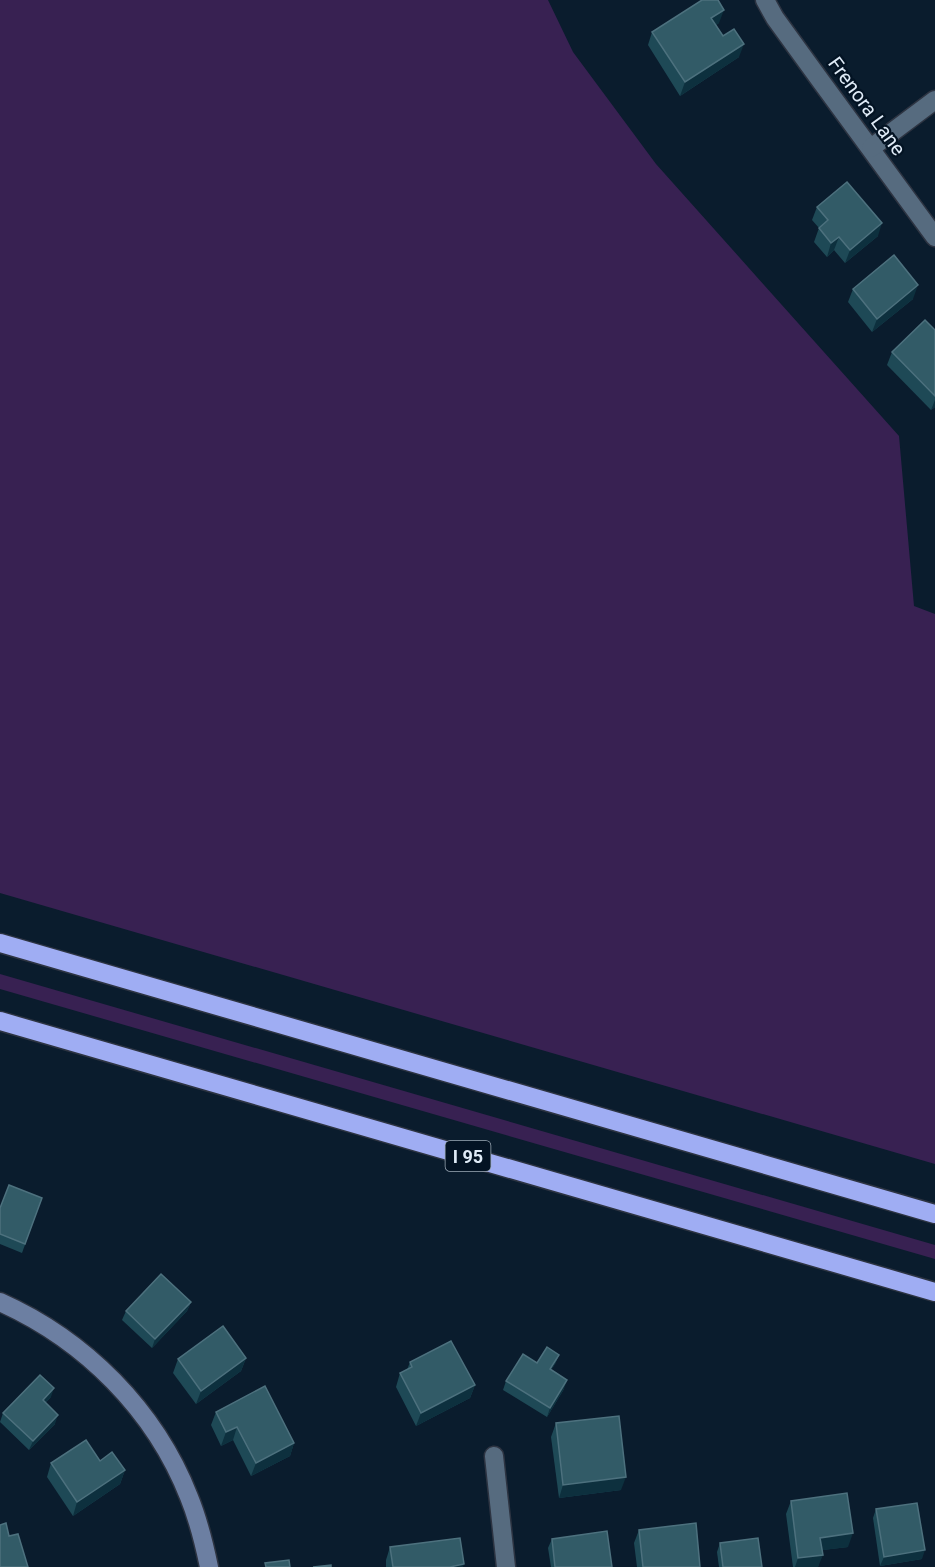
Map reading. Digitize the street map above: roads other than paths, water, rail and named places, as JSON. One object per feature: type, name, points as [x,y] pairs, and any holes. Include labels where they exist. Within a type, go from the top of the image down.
[{"type":"highway","points":[[0,943],[935,1214]]},
{"type":"highway","name":"I 95","points":[[0,1021],[935,1292]]},
{"type":"street","name":"Frenora Lane","points":[[765,0],[775,18],[935,237]]},
{"type":"street","points":[[871,148],[935,100]]},
{"type":"street","points":[[0,1302],[41,1323],[69,1341],[104,1371],[139,1411],[159,1439],[180,1477],[195,1516],[209,1567]]},
{"type":"street","points":[[494,1456],[506,1567]]}]
